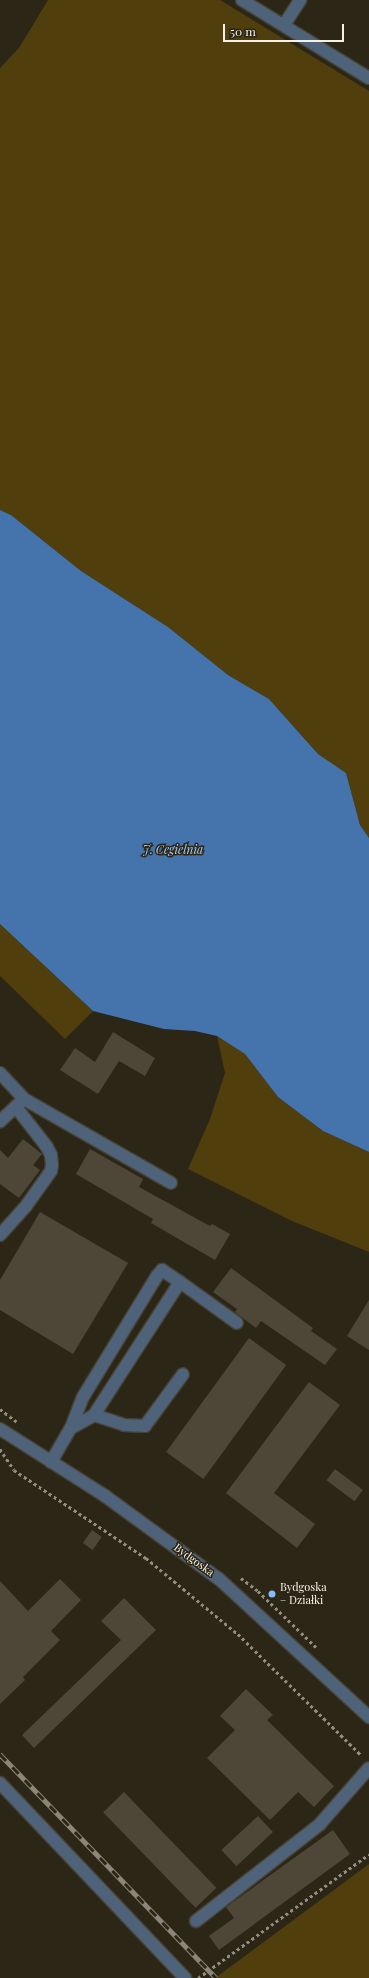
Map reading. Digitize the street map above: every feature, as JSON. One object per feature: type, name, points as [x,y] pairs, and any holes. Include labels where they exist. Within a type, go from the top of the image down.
[{"type":"street","points":[[242,0],[369,78]]},
{"type":"street","points":[[284,25],[300,0]]},
{"type":"street","points":[[0,1073],[51,1155],[52,1165],[51,1171],[26,1206],[0,1236]]},
{"type":"street","points":[[0,1121],[20,1103]]},
{"type":"street","points":[[20,1103],[171,1183]]},
{"type":"street","points":[[51,1462],[72,1428],[83,1398],[162,1270],[237,1323]]},
{"type":"street","points":[[72,1428],[94,1415],[180,1282]]},
{"type":"street","points":[[94,1415],[124,1425],[145,1426],[183,1374]]},
{"type":"street","name":"Bydgoska","points":[[0,1429],[105,1496],[219,1579],[369,1717]]},
{"type":"street","points":[[196,1922],[320,1824],[366,1763]]},
{"type":"street","points":[[0,1783],[185,1978]]},
{"type":"path","points":[[0,1449],[14,1470],[146,1558],[238,1634],[366,1763]]},
{"type":"path","points":[[198,1978],[369,1854]]},
{"type":"shaded area","points":[[48,0],[220,0],[369,91],[369,838],[360,825],[346,773],[318,754],[269,699],[228,675],[168,627],[81,571],[11,515],[0,510],[0,68],[19,48]]},
{"type":"shaded area","points":[[0,924],[93,1011],[65,1039],[0,976]]},
{"type":"shaded area","points":[[217,1036],[245,1054],[278,1097],[323,1131],[369,1152],[369,1252],[292,1221],[188,1169],[210,1119],[225,1073]]},
{"type":"shaded area","points":[[369,1864],[369,1978],[215,1978]]},
{"type":"water","name":"J. Cegielnia","points":[[0,510],[11,515],[81,571],[168,627],[228,675],[269,699],[318,754],[346,773],[360,825],[369,838],[369,1152],[323,1131],[278,1097],[245,1054],[217,1036],[195,1031],[164,1029],[93,1011],[0,924]]},
{"type":"building","points":[[113,1032],[155,1058],[145,1076],[119,1061],[98,1094],[60,1070],[75,1048],[95,1062]]},
{"type":"building","points":[[23,1139],[42,1154],[33,1165],[40,1170],[19,1198],[0,1184],[0,1150],[8,1158]]},
{"type":"building","points":[[90,1149],[143,1179],[139,1187],[210,1226],[212,1224],[230,1234],[215,1260],[151,1223],[153,1219],[76,1174]]},
{"type":"building","points":[[40,1212],[128,1263],[73,1354],[0,1310],[0,1280]]},
{"type":"building","points":[[231,1268],[313,1328],[311,1331],[337,1349],[325,1365],[261,1321],[256,1328],[235,1312],[237,1309],[213,1292]]},
{"type":"building","points":[[369,1300],[369,1350],[347,1336]]},
{"type":"building","points":[[249,1338],[286,1365],[203,1479],[166,1452]]},
{"type":"building","points":[[309,1382],[340,1405],[274,1493],[315,1524],[297,1548],[226,1493]]},
{"type":"building","points":[[335,1469],[363,1490],[355,1501],[327,1480]]},
{"type":"building","points":[[92,1530],[102,1537],[93,1550],[83,1543]]},
{"type":"building","points":[[60,1579],[81,1600],[51,1631],[60,1640],[23,1677],[25,1680],[0,1704],[0,1581],[28,1611]]},
{"type":"building","points":[[124,1598],[156,1630],[34,1748],[22,1735],[121,1640],[101,1621]]},
{"type":"building","points":[[246,1689],[273,1715],[267,1720],[334,1786],[314,1807],[298,1792],[270,1820],[207,1758],[235,1730],[220,1716]]},
{"type":"building","points":[[124,1792],[216,1888],[196,1908],[103,1812]]},
{"type":"building","points":[[258,1816],[273,1832],[236,1866],[221,1850]]},
{"type":"building","points":[[333,1830],[350,1854],[219,1950],[209,1936],[234,1918],[226,1907]]},
{"type":"railway","points":[[0,1754],[216,1978]]},
{"type":"place","name":"Bydgoska – Działki","points":[[272,1594]]}]
